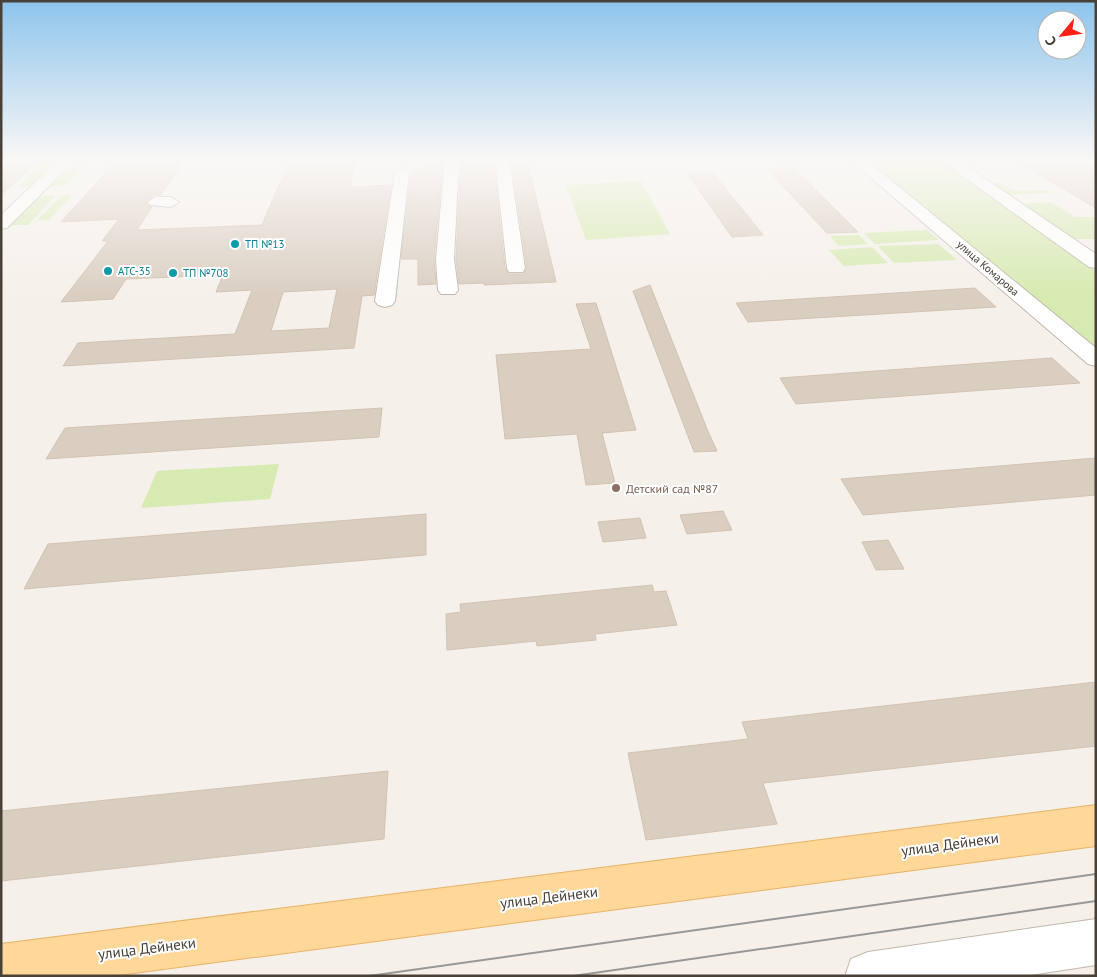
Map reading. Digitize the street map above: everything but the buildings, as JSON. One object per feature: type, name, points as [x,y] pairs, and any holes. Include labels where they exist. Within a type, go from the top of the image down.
[{"type":"main road","name":"улица Дейнеки","points":[[1,967],[1096,825]]},
{"type":"street","points":[[1,224],[21,205]]},
{"type":"street","points":[[385,301],[398,205]]},
{"type":"street","points":[[448,290],[445,259],[449,205]]},
{"type":"street","points":[[508,205],[516,268]]},
{"type":"street","name":"улица Комарова","points":[[911,205],[1096,359]]},
{"type":"street","points":[[1011,205],[1096,264]]},
{"type":"street","points":[[868,976],[1096,942]]},
{"type":"green space","points":[[29,205],[47,205],[28,225],[7,225]]},
{"type":"green space","points":[[52,205],[63,205],[49,220],[37,220]]},
{"type":"green space","points":[[573,205],[654,205],[670,234],[586,240]]},
{"type":"green space","points":[[914,205],[1002,205],[1096,271],[1096,354]]},
{"type":"green space","points":[[1021,205],[1055,205],[1075,217],[1096,217],[1096,239],[1069,239]]},
{"type":"green space","points":[[927,230],[939,240],[875,244],[864,233]]},
{"type":"green space","points":[[859,235],[868,244],[839,246],[830,236]]},
{"type":"green space","points":[[938,244],[957,260],[894,263],[878,246]]},
{"type":"green space","points":[[872,247],[888,263],[844,266],[829,250]]},
{"type":"green space","points":[[279,464],[270,499],[141,508],[157,471]]},
{"type":"tram line","points":[[369,976],[1096,874]]},
{"type":"tram line","points":[[573,976],[1096,901]]},
{"type":"place","name":"ТП №13","points":[[235,244]]},
{"type":"place","name":"АТС-35","points":[[108,271]]},
{"type":"place","name":"ТП №708","points":[[173,273]]},
{"type":"place","name":"Детский сад №87","points":[[616,488]]}]
